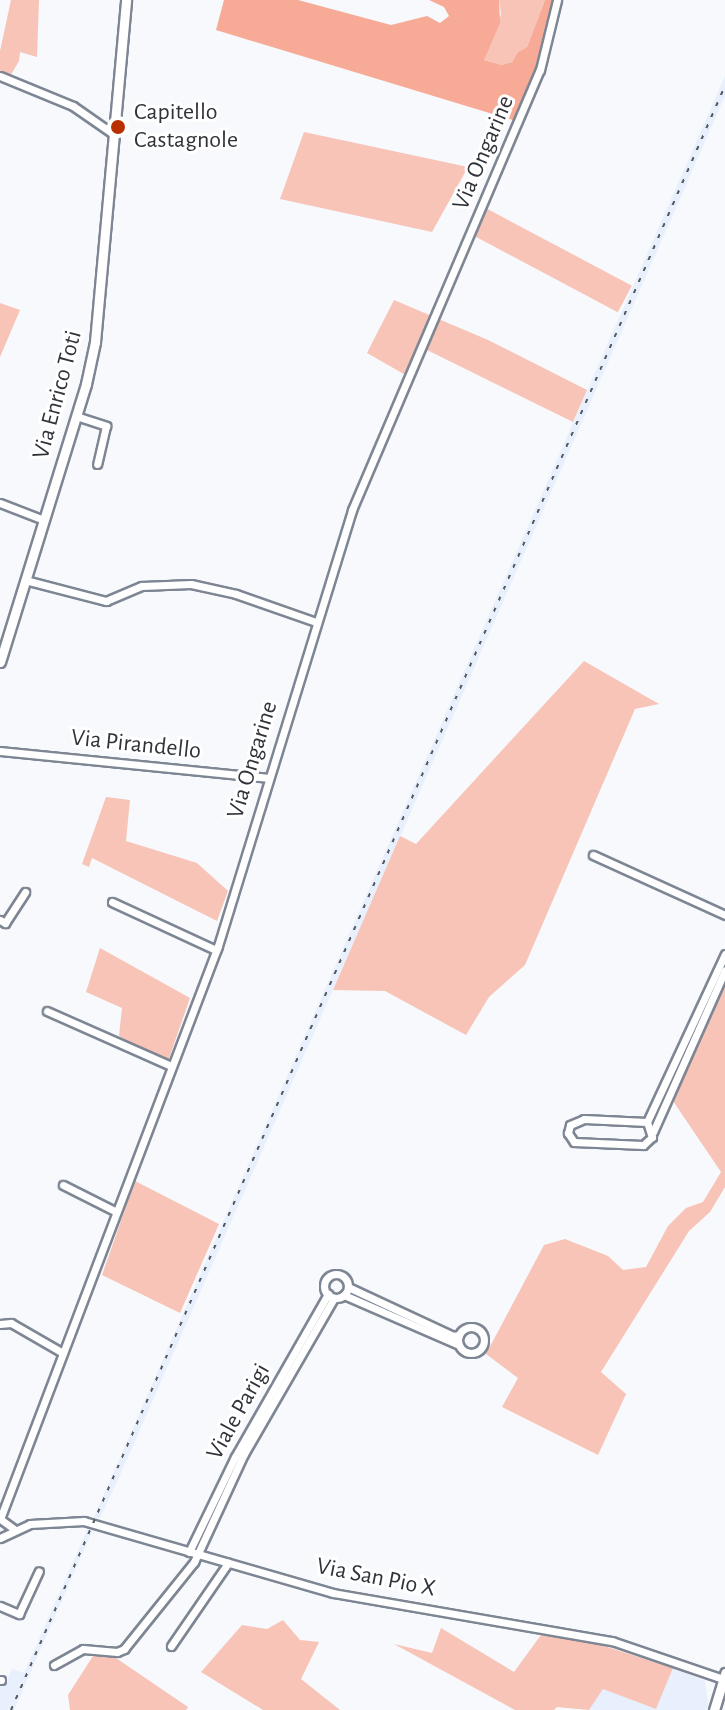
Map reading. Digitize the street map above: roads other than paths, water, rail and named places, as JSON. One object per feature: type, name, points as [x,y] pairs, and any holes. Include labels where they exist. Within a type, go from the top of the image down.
[{"type":"main road","name":"Via Enrico Toti","points":[[0,662],[76,416],[95,342],[126,0]]},
{"type":"main road","points":[[714,1710],[724,1677]]},
{"type":"street","name":"Via Ongarine","points":[[18,1528],[0,1519],[216,950],[352,510],[540,70],[557,0]]},
{"type":"street","points":[[0,76],[73,106],[112,133]]},
{"type":"street","points":[[76,416],[106,426],[97,464]]},
{"type":"street","points":[[0,503],[44,520]]},
{"type":"street","points":[[25,580],[106,601],[142,586],[191,584],[236,594],[316,622]]},
{"type":"street","name":"Via Pirandello","points":[[0,751],[269,778]]},
{"type":"street","points":[[593,855],[725,915]]},
{"type":"street","points":[[0,920],[5,923],[25,892]]},
{"type":"street","points":[[112,902],[216,950]]},
{"type":"street","points":[[652,1134],[647,1122],[725,954]]},
{"type":"street","points":[[647,1122],[580,1119],[570,1125],[568,1133],[574,1142],[580,1143],[638,1145],[648,1142],[725,970]]},
{"type":"street","points":[[47,1011],[171,1066]]},
{"type":"street","points":[[63,1185],[115,1211]]},
{"type":"street","points":[[346,1291],[345,1278],[335,1275],[326,1281],[331,1296],[346,1291],[453,1336],[472,1327],[484,1338],[482,1346],[476,1352],[467,1352],[459,1345],[346,1291]]},
{"type":"street","name":"Viale Parigi","points":[[189,1552],[235,1457],[331,1296]]},
{"type":"street","name":"Viale Parigi","points":[[54,1665],[83,1649],[117,1652],[124,1649],[199,1555],[244,1454],[331,1296]]},
{"type":"street","points":[[0,1324],[11,1323],[63,1353]]},
{"type":"street","points":[[459,1335],[459,1345]]},
{"type":"street","name":"Via San Pio X","points":[[18,1528],[60,1520],[84,1521],[333,1593],[612,1641],[724,1677]]},
{"type":"street","points":[[0,1538],[18,1528]]},
{"type":"street","points":[[171,1646],[228,1563]]},
{"type":"street","points":[[0,1606],[19,1614],[39,1571]]},
{"type":"railway","points":[[11,1710],[725,86]]},
{"type":"place","name":"Capitello Castagnole","points":[[118,127]]}]
